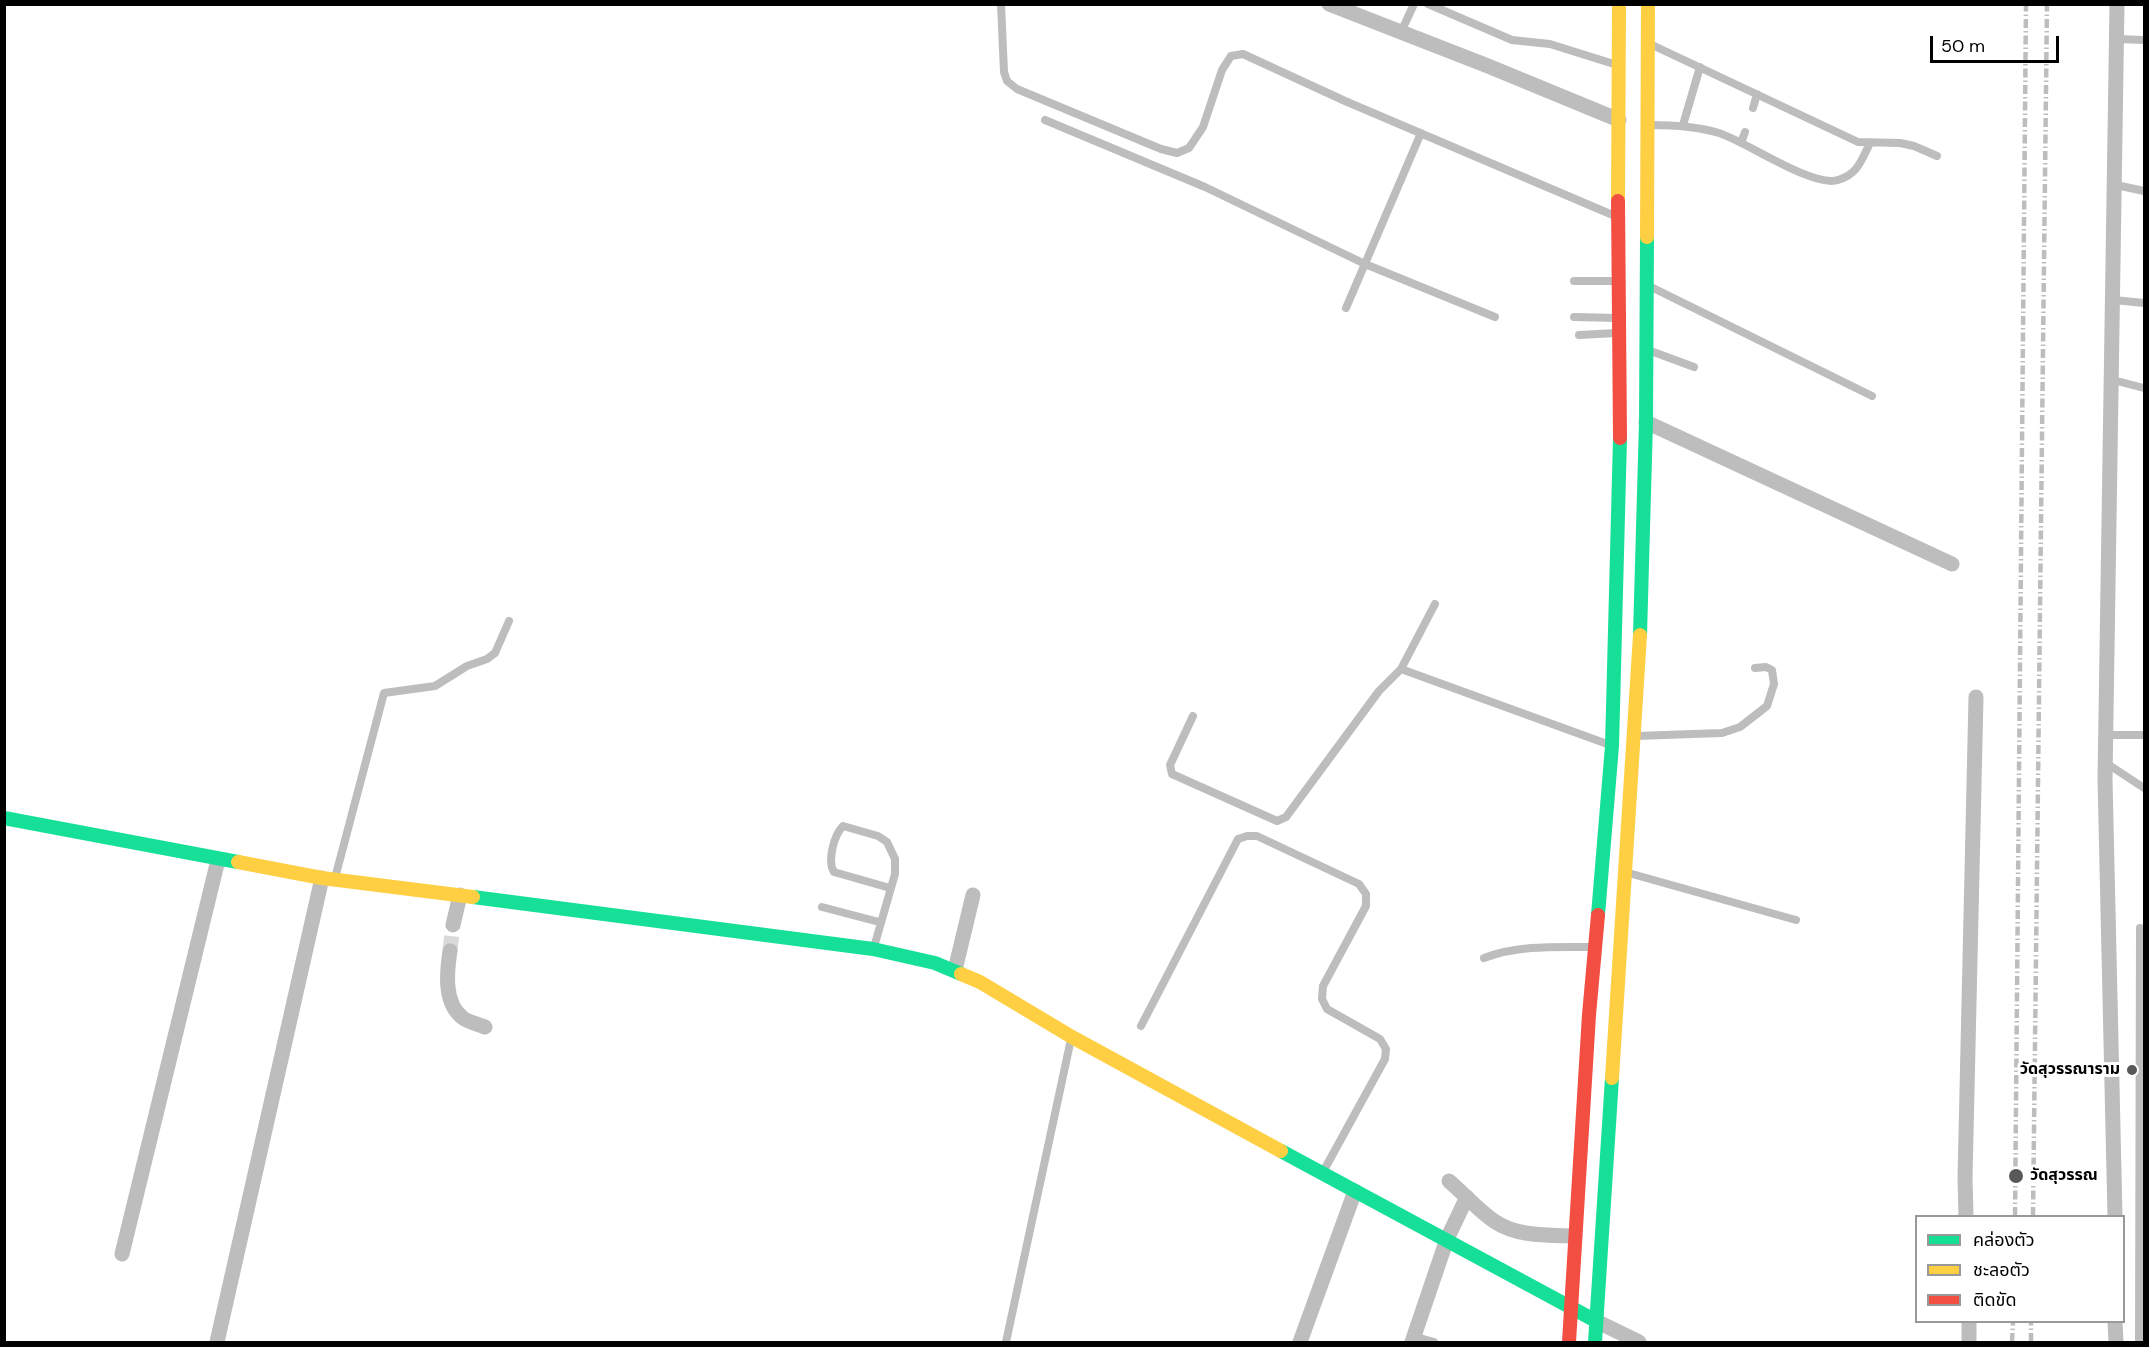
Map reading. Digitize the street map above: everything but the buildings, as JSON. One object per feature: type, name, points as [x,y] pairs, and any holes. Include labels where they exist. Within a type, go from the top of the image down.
[{"type":"main road","points":[[1569,1342],[1595,947],[1612,746],[1618,574],[1619,4]]},
{"type":"main road","points":[[1595,1342],[1634,736],[1644,523],[1649,125],[1648,4]]},
{"type":"main road","points":[[4,818],[218,860],[329,879],[873,949],[955,970],[980,982],[1072,1037],[1596,1321]]},
{"type":"street","points":[[2115,1215],[2106,763],[2117,4]]},
{"type":"street","points":[[1331,5],[1619,120]]},
{"type":"street","points":[[1646,422],[1952,564]]},
{"type":"street","points":[[1966,1215],[1976,697]]},
{"type":"street","points":[[122,1254],[218,860]]},
{"type":"street","points":[[218,1342],[329,879]]},
{"type":"street","points":[[453,925],[460,895]]},
{"type":"street","points":[[955,970],[973,895]]},
{"type":"street","points":[[450,951],[446,978],[452,1005],[462,1018],[485,1027]]},
{"type":"street","points":[[1449,1181],[1495,1222],[1520,1232],[1575,1236]]},
{"type":"street","points":[[1300,1342],[1354,1191]]},
{"type":"street","points":[[1413,1339],[1447,1239],[1467,1197]]},
{"type":"street","points":[[1596,1321],[1639,1342]]},
{"type":"street","points":[[1969,1323],[1969,1342]]},
{"type":"street","points":[[2115,1323],[2116,1342]]},
{"type":"lane","points":[[1001,4],[1004,72],[1007,81],[1017,89],[1161,149],[1177,153],[1190,148],[1203,127],[1222,70],[1231,56],[1243,54],[1345,101],[1619,217]]},
{"type":"lane","points":[[1401,32],[1413,4]]},
{"type":"lane","points":[[1428,4],[1512,40],[1550,44],[1619,65]]},
{"type":"lane","points":[[2117,39],[2145,40]]},
{"type":"lane","points":[[1648,44],[1858,142],[1899,143],[1914,146],[1937,156]]},
{"type":"lane","points":[[1683,125],[1700,67]]},
{"type":"lane","points":[[1753,108],[1757,94]]},
{"type":"lane","points":[[1045,120],[1205,187],[1365,264],[1495,317]]},
{"type":"lane","points":[[1649,125],[1683,125],[1722,134],[1802,173],[1818,179],[1836,181],[1854,173],[1870,143]]},
{"type":"lane","points":[[1741,143],[1745,132]]},
{"type":"lane","points":[[1346,308],[1421,133]]},
{"type":"lane","points":[[2116,185],[2145,191]]},
{"type":"lane","points":[[1574,281],[1618,281]]},
{"type":"lane","points":[[1647,286],[1872,396]]},
{"type":"lane","points":[[2114,300],[2145,303]]},
{"type":"lane","points":[[1574,317],[1619,318]]},
{"type":"lane","points":[[1579,335],[1619,333]]},
{"type":"lane","points":[[1647,349],[1694,367]]},
{"type":"lane","points":[[2113,380],[2145,388]]},
{"type":"lane","points":[[1193,716],[1170,765],[1172,774],[1277,821],[1286,817],[1380,691],[1401,669],[1435,604]]},
{"type":"lane","points":[[329,879],[384,693],[435,686],[467,666],[487,659],[495,653],[508,621]]},
{"type":"lane","points":[[1634,736],[1722,733],[1740,728],[1767,706],[1774,684],[1772,670],[1766,667],[1755,668]]},
{"type":"lane","points":[[1401,669],[1612,746]]},
{"type":"lane","points":[[2107,735],[2145,735]]},
{"type":"lane","points":[[2106,763],[2145,788]]},
{"type":"lane","points":[[873,949],[894,874],[895,859],[887,842],[878,836],[843,826],[836,837],[831,861],[831,868],[834,872],[890,888]]},
{"type":"lane","points":[[1141,1026],[1238,839],[1257,836],[1359,884],[1366,894],[1366,906],[1323,986],[1322,999],[1327,1010],[1380,1039],[1386,1049],[1385,1059],[1323,1173]]},
{"type":"lane","points":[[1624,872],[1796,920]]},
{"type":"lane","points":[[822,907],[879,922]]},
{"type":"lane","points":[[2139,1342],[2140,928]]},
{"type":"lane","points":[[1484,958],[1504,951],[1536,947],[1595,947]]},
{"type":"lane","points":[[1006,1342],[1072,1037]]},
{"type":"lane","points":[[1413,1339],[1434,1342]]},
{"type":"tunnel","points":[[450,951],[453,925]]},
{"type":"railway","points":[[2015,1215],[2026,4]]},
{"type":"railway","points":[[2033,1215],[2047,4]]},
{"type":"railway","points":[[2012,1342],[2013,1323]]},
{"type":"railway","points":[[2031,1323],[2031,1342]]},
{"type":"traffic: fast","points":[[1640,635],[1646,422],[1647,237]]},
{"type":"traffic: fast","points":[[1598,915],[1612,746],[1620,438]]},
{"type":"traffic: fast","points":[[4,818],[238,862]]},
{"type":"traffic: fast","points":[[473,897],[873,949],[935,963],[961,974]]},
{"type":"traffic: fast","points":[[1595,1342],[1612,1078]]},
{"type":"traffic: fast","points":[[1281,1151],[1596,1321]]},
{"type":"traffic: slow","points":[[1618,201],[1619,4]]},
{"type":"traffic: slow","points":[[1647,237],[1648,4]]},
{"type":"traffic: slow","points":[[1612,1078],[1640,635]]},
{"type":"traffic: slow","points":[[238,862],[322,878],[473,897]]},
{"type":"traffic: slow","points":[[961,974],[980,982],[1072,1037],[1281,1151]]},
{"type":"traffic: jam","points":[[1618,201],[1620,438]]},
{"type":"traffic: jam","points":[[1569,1342],[1589,1015],[1598,915]]},
{"type":"place","name":"วัดสุวรรณาราม","points":[[2132,1070]]},
{"type":"place","name":"วัดสุวรรณ","points":[[2016,1176]]}]
